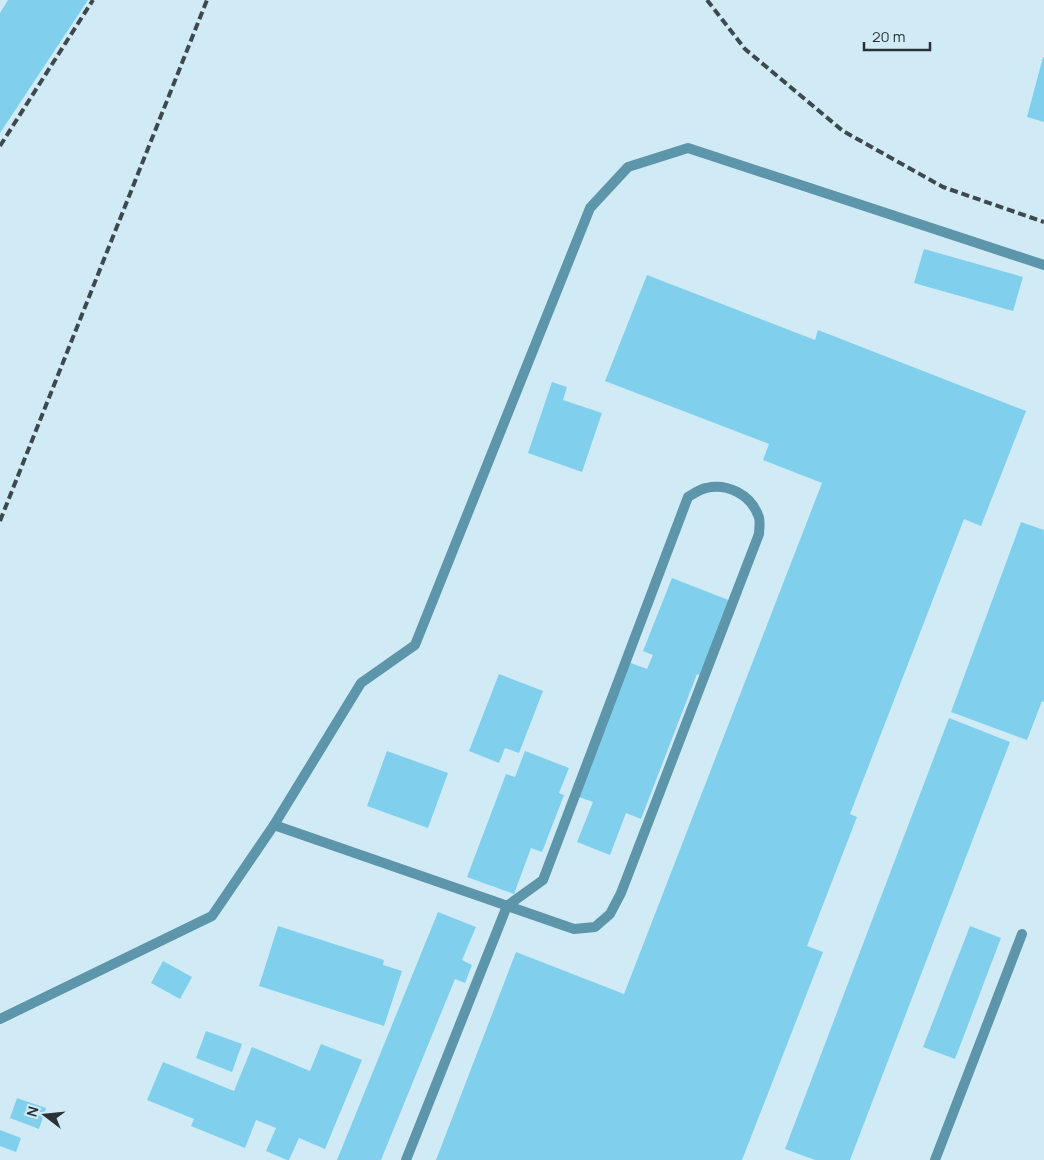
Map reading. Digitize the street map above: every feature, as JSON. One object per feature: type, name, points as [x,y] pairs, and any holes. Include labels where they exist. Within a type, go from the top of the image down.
[{"type":"street","points":[[0,1019],[212,916],[274,825],[361,683],[416,645],[590,208],[628,167],[688,148],[1044,265]]},
{"type":"street","points":[[274,825],[507,906],[574,929],[595,927],[610,914],[621,893],[759,534],[759,516],[749,501],[738,491],[718,486],[704,488],[688,497],[543,880],[507,906],[406,1160]]},
{"type":"street","points":[[935,1160],[1022,934]]},
{"type":"building","points":[[8,0],[88,0],[0,133],[0,13]]},
{"type":"building","points":[[1044,57],[1044,122],[1027,117]]},
{"type":"building","points":[[924,249],[1023,277],[1013,311],[914,283]]},
{"type":"building","points":[[647,275],[815,340],[818,330],[1026,411],[981,526],[964,519],[850,814],[857,817],[807,946],[823,952],[742,1160],[436,1160],[516,952],[624,994],[822,483],[763,460],[769,444],[605,381]]},
{"type":"building","points":[[552,382],[567,387],[563,400],[602,413],[582,472],[528,453]]},
{"type":"building","points":[[1021,522],[1044,530],[1044,702],[1042,701],[1027,740],[951,712]]},
{"type":"building","points":[[672,578],[731,601],[702,676],[697,674],[641,819],[626,813],[610,855],[577,842],[593,802],[576,796],[628,662],[647,669],[653,655],[643,651]]},
{"type":"building","points":[[499,674],[543,691],[519,753],[505,748],[499,763],[469,751]]},
{"type":"building","points":[[949,718],[1010,742],[850,1160],[815,1160],[785,1149]]},
{"type":"building","points":[[387,751],[448,773],[428,828],[367,806]]},
{"type":"building","points":[[525,751],[569,768],[559,793],[564,795],[542,852],[531,848],[514,894],[467,877],[506,774],[515,777]]},
{"type":"building","points":[[438,912],[476,927],[462,960],[472,965],[465,983],[455,979],[381,1160],[337,1160]]},
{"type":"building","points":[[278,926],[384,960],[383,965],[402,971],[384,1026],[259,986]]},
{"type":"building","points":[[970,926],[1001,938],[955,1059],[923,1047]]},
{"type":"building","points":[[163,961],[192,977],[180,999],[151,983]]},
{"type":"building","points":[[206,1031],[242,1044],[232,1072],[196,1058]]},
{"type":"building","points":[[321,1044],[362,1060],[325,1149],[299,1138],[289,1160],[287,1160],[266,1151],[276,1128],[256,1120],[245,1148],[191,1126],[194,1119],[147,1100],[163,1062],[234,1091],[252,1047],[310,1071]]},
{"type":"building","points":[[17,1098],[46,1108],[39,1129],[10,1118]]},
{"type":"building","points":[[0,1130],[21,1138],[16,1152],[0,1146]]},
{"type":"railway","points":[[0,146],[93,0]]},
{"type":"railway","points":[[0,521],[207,0]]},
{"type":"railway","points":[[707,0],[745,49],[843,131],[943,187],[1044,222]]}]
